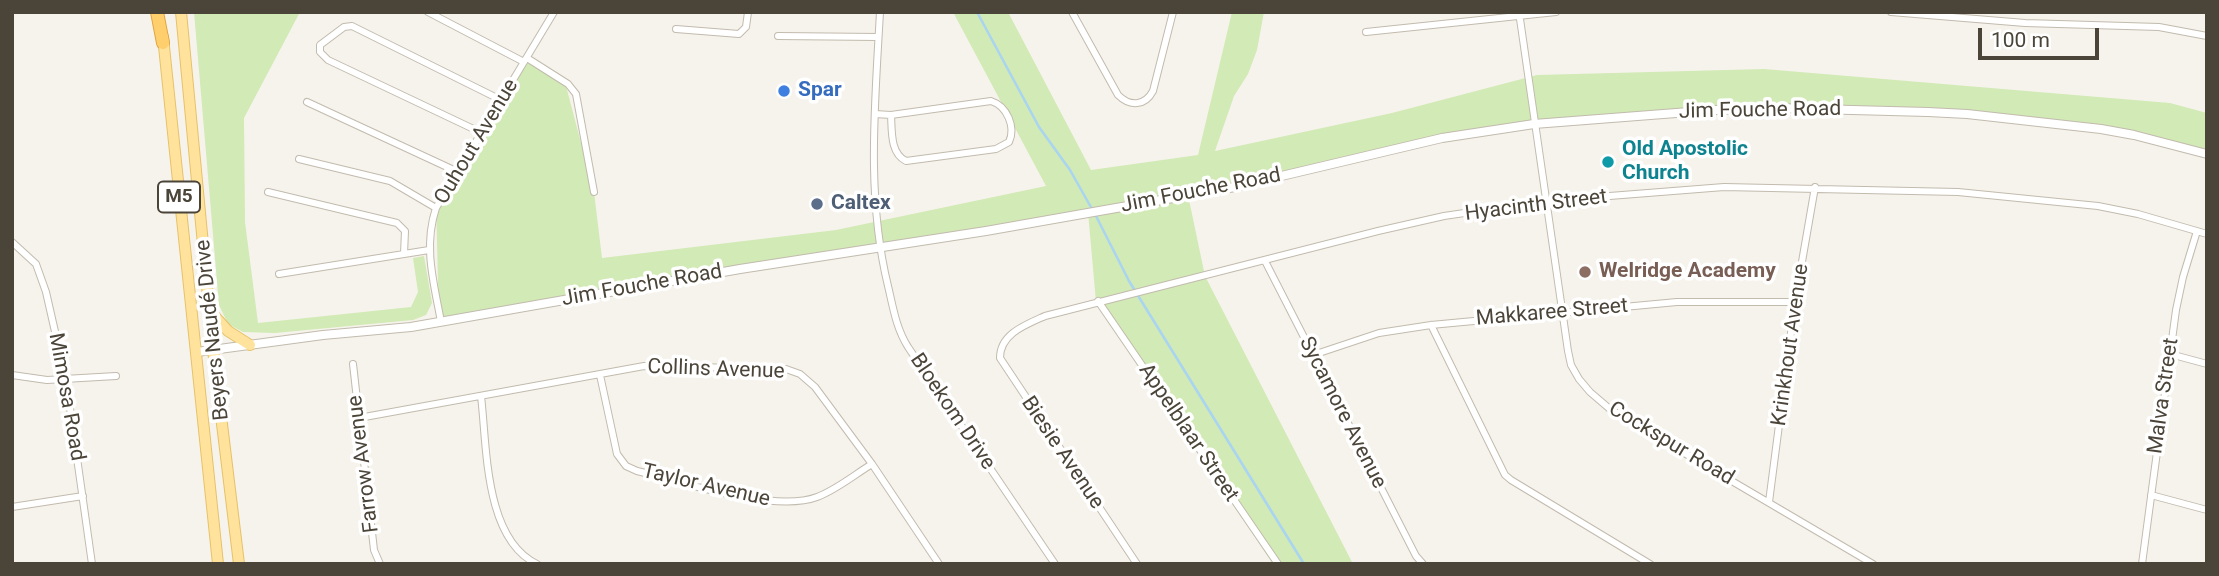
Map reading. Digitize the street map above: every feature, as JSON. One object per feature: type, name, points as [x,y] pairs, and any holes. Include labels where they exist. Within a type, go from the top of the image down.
[{"type":"highway","points":[[159,12],[163,43]]},
{"type":"main road","name":"Beyers Naudé Drive","points":[[181,12],[214,350],[239,564]]},
{"type":"main road","name":"Beyers Naudé Drive","points":[[163,43],[218,564]]},
{"type":"main road","points":[[211,312],[228,331],[250,345]]},
{"type":"street","points":[[428,12],[568,84],[576,94],[594,192]]},
{"type":"street","name":"Ouhout Avenue","points":[[441,322],[429,250],[430,227],[436,208],[554,12]]},
{"type":"street","points":[[676,29],[738,34],[746,27],[748,12]]},
{"type":"street","name":"Bloekom Drive","points":[[880,12],[873,176],[878,247],[897,323],[904,340],[1055,564]]},
{"type":"street","points":[[1072,12],[1118,95],[1135,104],[1146,100],[1153,91],[1173,12]]},
{"type":"street","points":[[1366,32],[1519,13],[1556,12]]},
{"type":"street","points":[[1891,12],[2025,23],[2159,27],[2207,36]]},
{"type":"street","name":"Cockspur Road","points":[[1519,13],[1560,312],[1571,365],[1579,379],[1601,402],[1653,436],[1873,564]]},
{"type":"street","points":[[482,133],[328,60],[320,52],[320,46],[344,27],[352,26],[501,100]]},
{"type":"street","points":[[778,36],[878,37]]},
{"type":"street","points":[[874,114],[991,101],[1000,105],[1011,124],[1012,132],[1009,142],[996,149],[906,161],[897,155],[895,149],[891,114]]},
{"type":"street","points":[[307,102],[458,172]]},
{"type":"street","name":"Jim Fouche Road","points":[[197,352],[441,322],[986,231],[1235,187],[1442,138],[1534,124],[1776,108],[1928,112],[2101,129],[2207,155]]},
{"type":"street","points":[[299,159],[390,181],[436,208]]},
{"type":"street","name":"Hyacinth Street","points":[[1005,340],[1019,328],[1045,316],[1098,301],[1413,223],[1546,201],[1724,187],[1958,192],[2098,206],[2138,214],[2207,234]]},
{"type":"street","name":"Krinkhout Avenue","points":[[1769,502],[1795,302],[1815,187]]},
{"type":"street","points":[[268,191],[397,223],[405,231],[404,254]]},
{"type":"street","name":"Malva Street","points":[[2142,564],[2179,294],[2197,231]]},
{"type":"street","name":"Mimosa Road","points":[[12,242],[29,255],[42,279],[66,380],[92,564]]},
{"type":"street","points":[[279,274],[429,250]]},
{"type":"street","name":"Sycamore Avenue","points":[[1265,261],[1416,556],[1423,564]]},
{"type":"street","name":"Appelblaar Street","points":[[1098,301],[1278,564]]},
{"type":"street","name":"Makkaree Street","points":[[1312,355],[1366,336],[1431,325],[1677,302],[1795,302]]},
{"type":"street","points":[[1431,325],[1505,475],[1650,564]]},
{"type":"street","name":"Biesie Avenue","points":[[1005,340],[1000,352],[1003,365],[1137,564]]},
{"type":"street","points":[[2170,354],[2207,365]]},
{"type":"street","name":"Farrow Avenue","points":[[353,364],[374,550],[380,564]]},
{"type":"street","name":"Collins Avenue","points":[[359,418],[661,365],[786,369],[800,373],[815,387],[872,464],[939,564]]},
{"type":"street","name":"Taylor Avenue","points":[[600,375],[617,454],[626,466],[637,471],[764,501],[793,502],[830,491],[872,464]]},
{"type":"street","points":[[12,376],[66,380],[116,376]]},
{"type":"street","points":[[481,396],[495,509],[513,544],[537,564]]},
{"type":"street","points":[[2151,495],[2207,510]]},
{"type":"street","points":[[12,508],[83,496]]},
{"type":"green space","points":[[194,12],[300,12],[244,118],[245,222],[258,323],[411,307],[418,292],[413,258],[424,256],[432,303],[426,315],[413,320],[275,333],[243,332],[228,324],[219,305]]},
{"type":"green space","points":[[953,12],[1008,12],[1091,170],[1198,155],[1232,12],[1264,12],[1257,50],[1248,74],[1234,96],[1215,151],[1392,113],[1537,75],[1764,69],[2170,103],[2207,113],[2207,154],[2132,134],[2003,117],[1713,109],[1486,130],[1188,195],[1205,276],[1353,564],[1273,564],[1096,302],[1088,212],[439,321],[436,203],[524,57],[566,86],[594,192],[602,258],[836,230],[1046,186]]},
{"type":"waterway","points":[[977,12],[1039,127],[1070,170],[1092,209]]},
{"type":"waterway","points":[[1095,214],[1129,281],[1304,564]]},
{"type":"place","name":"Spar","points":[[784,91]]},
{"type":"place","name":"Old Apostolic Church","points":[[1608,162]]},
{"type":"place","name":"Caltex","points":[[817,204]]},
{"type":"place","name":"Welridge Academy","points":[[1585,272]]}]
